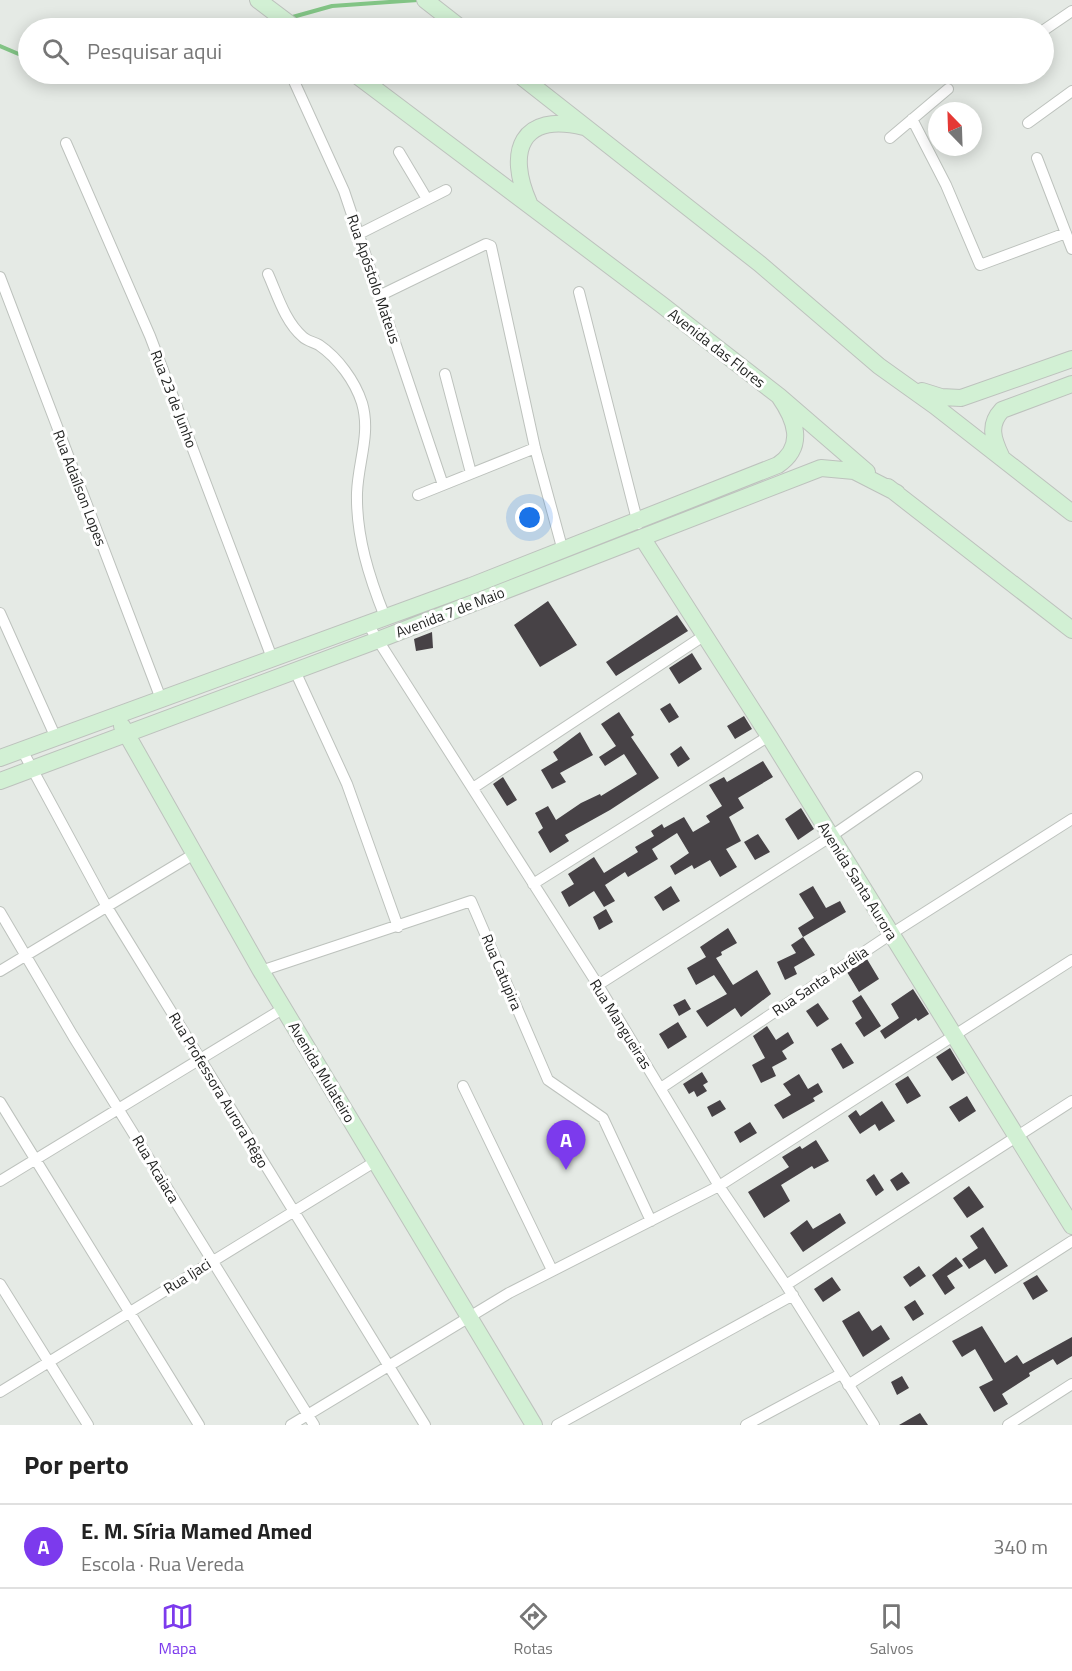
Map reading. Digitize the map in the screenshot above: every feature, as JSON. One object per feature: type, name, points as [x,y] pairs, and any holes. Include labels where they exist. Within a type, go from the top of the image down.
[{"type":"main road","points":[[258,0],[282,18]]},
{"type":"main road","points":[[425,0],[448,18]]},
{"type":"main road","name":"Avenida das Flores","points":[[368,84],[530,204],[778,396],[853,461],[1072,630]]},
{"type":"main road","points":[[531,84],[760,264],[879,366],[1072,513]]},
{"type":"main road","points":[[530,204],[518,169],[521,144],[539,127],[551,123],[565,123],[588,128]]},
{"type":"main road","points":[[879,366],[929,394],[961,398],[1072,359]]},
{"type":"main road","points":[[1001,457],[993,440],[992,428],[995,417],[1002,410],[1071,386]]},
{"type":"main road","name":"Avenida 7 de Maio","points":[[0,759],[563,551],[785,460],[795,442],[795,425],[778,396]]},
{"type":"main road","name":"Avenida 7 de Maio","points":[[0,781],[643,539],[821,468],[854,471],[897,494]]},
{"type":"main road","name":"Avenida Santa Aurora","points":[[643,539],[769,735],[1072,1226]]},
{"type":"main road","name":"Avenida Mulateiro","points":[[116,716],[261,971],[534,1425]]},
{"type":"street","points":[[1054,23],[1072,11]]},
{"type":"street","name":"Rua Apóstolo Mateus","points":[[295,84],[344,191],[381,295],[443,485]]},
{"type":"street","points":[[890,138],[948,89]]},
{"type":"street","points":[[1028,123],[1072,91]]},
{"type":"street","points":[[912,119],[946,185],[980,265],[1066,233]]},
{"type":"street","name":"Rua 23 de Junho","points":[[66,143],[150,336],[272,658]]},
{"type":"street","points":[[399,152],[427,199]]},
{"type":"street","points":[[1037,158],[1072,249]]},
{"type":"street","points":[[359,234],[446,190]]},
{"type":"street","points":[[381,295],[486,244],[491,246],[534,448],[563,551]]},
{"type":"street","points":[[268,274],[286,315],[303,338],[318,345],[334,358],[361,401],[367,428],[357,493],[361,542],[371,581],[385,617]]},
{"type":"street","name":"Rua Adaílson Lopes","points":[[0,277],[160,699]]},
{"type":"street","points":[[579,292],[643,539]]},
{"type":"street","points":[[445,374],[471,473]]},
{"type":"street","points":[[418,495],[534,448]]},
{"type":"street","points":[[0,614],[56,738]]},
{"type":"street","name":"Rua Mangueiras","points":[[367,623],[598,985],[719,1186],[793,1295],[874,1425]]},
{"type":"street","points":[[473,788],[705,634]]},
{"type":"street","points":[[295,671],[346,784],[398,927]]},
{"type":"street","points":[[533,884],[769,735]]},
{"type":"street","name":"Rua Professora Aurora Rêgo","points":[[22,750],[107,906],[198,1059],[425,1425]]},
{"type":"street","points":[[598,985],[830,837],[917,777]]},
{"type":"street","name":"Rua Santa Aurélia","points":[[661,1088],[891,934],[1072,819]]},
{"type":"street","points":[[0,971],[194,854]]},
{"type":"street","name":"Rua Catupira","points":[[261,971],[471,901],[548,1080],[603,1118],[651,1221]]},
{"type":"street","name":"Rua Acaiaca","points":[[0,912],[314,1425]]},
{"type":"street","points":[[291,1425],[468,1316],[552,1270],[719,1186],[1072,960]]},
{"type":"street","points":[[0,1181],[34,1158],[284,1008]]},
{"type":"street","points":[[463,1086],[552,1270]]},
{"type":"street","points":[[0,1101],[199,1425]]},
{"type":"street","points":[[786,1285],[1072,1101]]},
{"type":"street","name":"Rua Ijaci","points":[[0,1392],[376,1161]]},
{"type":"street","points":[[848,1385],[1072,1241]]},
{"type":"street","points":[[0,1284],[88,1425]]},
{"type":"street","points":[[557,1425],[793,1295]]},
{"type":"street","points":[[746,1425],[841,1374]]},
{"type":"street","points":[[1008,1425],[1072,1384]]},
{"type":"building","points":[[548,601],[577,645],[540,667],[514,625]]},
{"type":"building","points":[[677,615],[688,631],[616,676],[606,662]]},
{"type":"building","points":[[432,632],[433,648],[416,651],[414,639]]},
{"type":"building","points":[[692,653],[702,669],[679,684],[669,668]]},
{"type":"building","points":[[670,703],[679,717],[669,723],[660,709]]},
{"type":"building","points":[[619,712],[634,735],[631,737],[659,778],[610,810],[565,835],[569,841],[550,853],[538,832],[543,828],[535,813],[548,806],[556,820],[581,803],[600,794],[601,796],[637,774],[624,754],[605,766],[599,757],[616,746],[601,724]]},
{"type":"building","points":[[744,716],[752,729],[735,739],[727,726]]},
{"type":"building","points":[[580,732],[593,755],[560,773],[566,782],[552,789],[541,770],[558,760],[553,752]]},
{"type":"building","points":[[681,746],[690,759],[678,767],[670,754]]},
{"type":"building","points":[[763,761],[773,777],[738,798],[744,808],[729,817],[741,841],[726,849],[737,867],[720,877],[710,860],[694,869],[692,865],[675,875],[670,866],[689,853],[677,833],[652,849],[658,859],[628,877],[625,872],[605,885],[615,901],[604,907],[594,891],[569,907],[561,892],[574,884],[568,874],[594,857],[604,873],[638,852],[635,847],[654,836],[651,831],[662,824],[664,828],[684,817],[693,832],[710,822],[706,816],[722,806],[709,785],[724,777],[727,782]]},
{"type":"building","points":[[503,777],[517,800],[507,806],[493,784]]},
{"type":"building","points":[[801,808],[814,829],[798,840],[785,819]]},
{"type":"building","points":[[758,834],[770,852],[755,860],[744,842]]},
{"type":"building","points":[[671,886],[680,901],[663,911],[654,897]]},
{"type":"building","points":[[813,886],[826,908],[840,901],[846,912],[803,937],[798,928],[814,918],[799,894]]},
{"type":"building","points":[[606,909],[613,922],[599,930],[593,917]]},
{"type":"building","points":[[728,928],[737,943],[721,952],[722,955],[716,958],[733,985],[757,970],[771,994],[741,1017],[735,1008],[707,1027],[696,1011],[727,994],[714,975],[696,985],[687,968],[706,957],[700,947]]},
{"type":"building","points":[[803,937],[815,955],[794,967],[797,974],[785,980],[777,962],[796,953],[791,945]]},
{"type":"building","points":[[867,959],[879,979],[859,992],[847,972]]},
{"type":"building","points":[[913,989],[929,1014],[918,1021],[916,1018],[885,1039],[880,1031],[899,1018],[891,1004]]},
{"type":"building","points":[[861,995],[881,1026],[864,1037],[855,1023],[862,1018],[852,1001]]},
{"type":"building","points":[[685,999],[691,1009],[679,1016],[673,1005]]},
{"type":"building","points":[[818,1003],[829,1019],[817,1027],[806,1011]]},
{"type":"building","points":[[678,1022],[687,1037],[668,1049],[659,1034]]},
{"type":"building","points":[[767,1026],[776,1040],[788,1032],[794,1043],[782,1051],[787,1059],[772,1067],[776,1076],[761,1083],[752,1065],[765,1058],[753,1036]]},
{"type":"building","points":[[841,1043],[854,1063],[843,1069],[831,1049]]},
{"type":"building","points":[[950,1048],[965,1073],[952,1081],[936,1057]]},
{"type":"building","points":[[702,1072],[708,1082],[703,1085],[707,1091],[697,1097],[694,1091],[689,1094],[683,1084]]},
{"type":"building","points":[[799,1074],[808,1089],[818,1083],[823,1092],[813,1098],[815,1101],[783,1119],[774,1105],[791,1095],[783,1084]]},
{"type":"building","points":[[908,1076],[921,1096],[907,1104],[895,1084]]},
{"type":"building","points":[[967,1096],[976,1111],[959,1122],[949,1107]]},
{"type":"building","points":[[720,1100],[726,1109],[712,1117],[707,1107]]},
{"type":"building","points":[[882,1101],[895,1121],[879,1131],[875,1124],[860,1134],[848,1116],[856,1110],[860,1116]]},
{"type":"building","points":[[750,1122],[757,1133],[740,1143],[734,1132]]},
{"type":"building","points":[[816,1140],[829,1161],[814,1169],[812,1166],[781,1185],[790,1201],[764,1218],[748,1192],[789,1167],[782,1157]]},
{"type":"building","points":[[902,1172],[910,1183],[897,1191],[890,1180]]},
{"type":"building","points":[[874,1174],[884,1190],[876,1196],[866,1180]]},
{"type":"building","points":[[969,1186],[984,1207],[967,1218],[953,1198]]},
{"type":"building","points":[[840,1213],[846,1223],[803,1252],[790,1233],[807,1220],[813,1229]]},
{"type":"building","points":[[983,1227],[1008,1266],[995,1274],[985,1259],[969,1269],[962,1259],[978,1248],[970,1236]]},
{"type":"building","points":[[956,1257],[963,1266],[947,1276],[955,1288],[945,1295],[932,1275]]},
{"type":"building","points":[[919,1266],[926,1276],[910,1287],[903,1277]]},
{"type":"building","points":[[1037,1275],[1048,1291],[1033,1300],[1023,1283]]},
{"type":"building","points":[[832,1277],[841,1290],[823,1302],[814,1289]]},
{"type":"building","points":[[915,1300],[924,1314],[913,1321],[904,1307]]},
{"type":"building","points":[[859,1311],[872,1331],[881,1325],[890,1339],[863,1357],[842,1321]]},
{"type":"building","points":[[982,1326],[1005,1363],[1017,1355],[1023,1364],[1072,1337],[1072,1356],[1057,1365],[1053,1359],[1029,1373],[1030,1376],[1002,1394],[1008,1404],[994,1412],[979,1387],[993,1380],[975,1349],[962,1357],[952,1341]]},
{"type":"building","points":[[902,1376],[909,1388],[897,1395],[891,1382]]},
{"type":"building","points":[[920,1413],[928,1425],[899,1425]]},
{"type":"waterway","points":[[289,18],[332,6],[418,0]]},
{"type":"waterway","points":[[0,46],[18,54]]},
{"type":"place","name":"E. M. Síria Mamed Amed","points":[[566,1170]]}]
